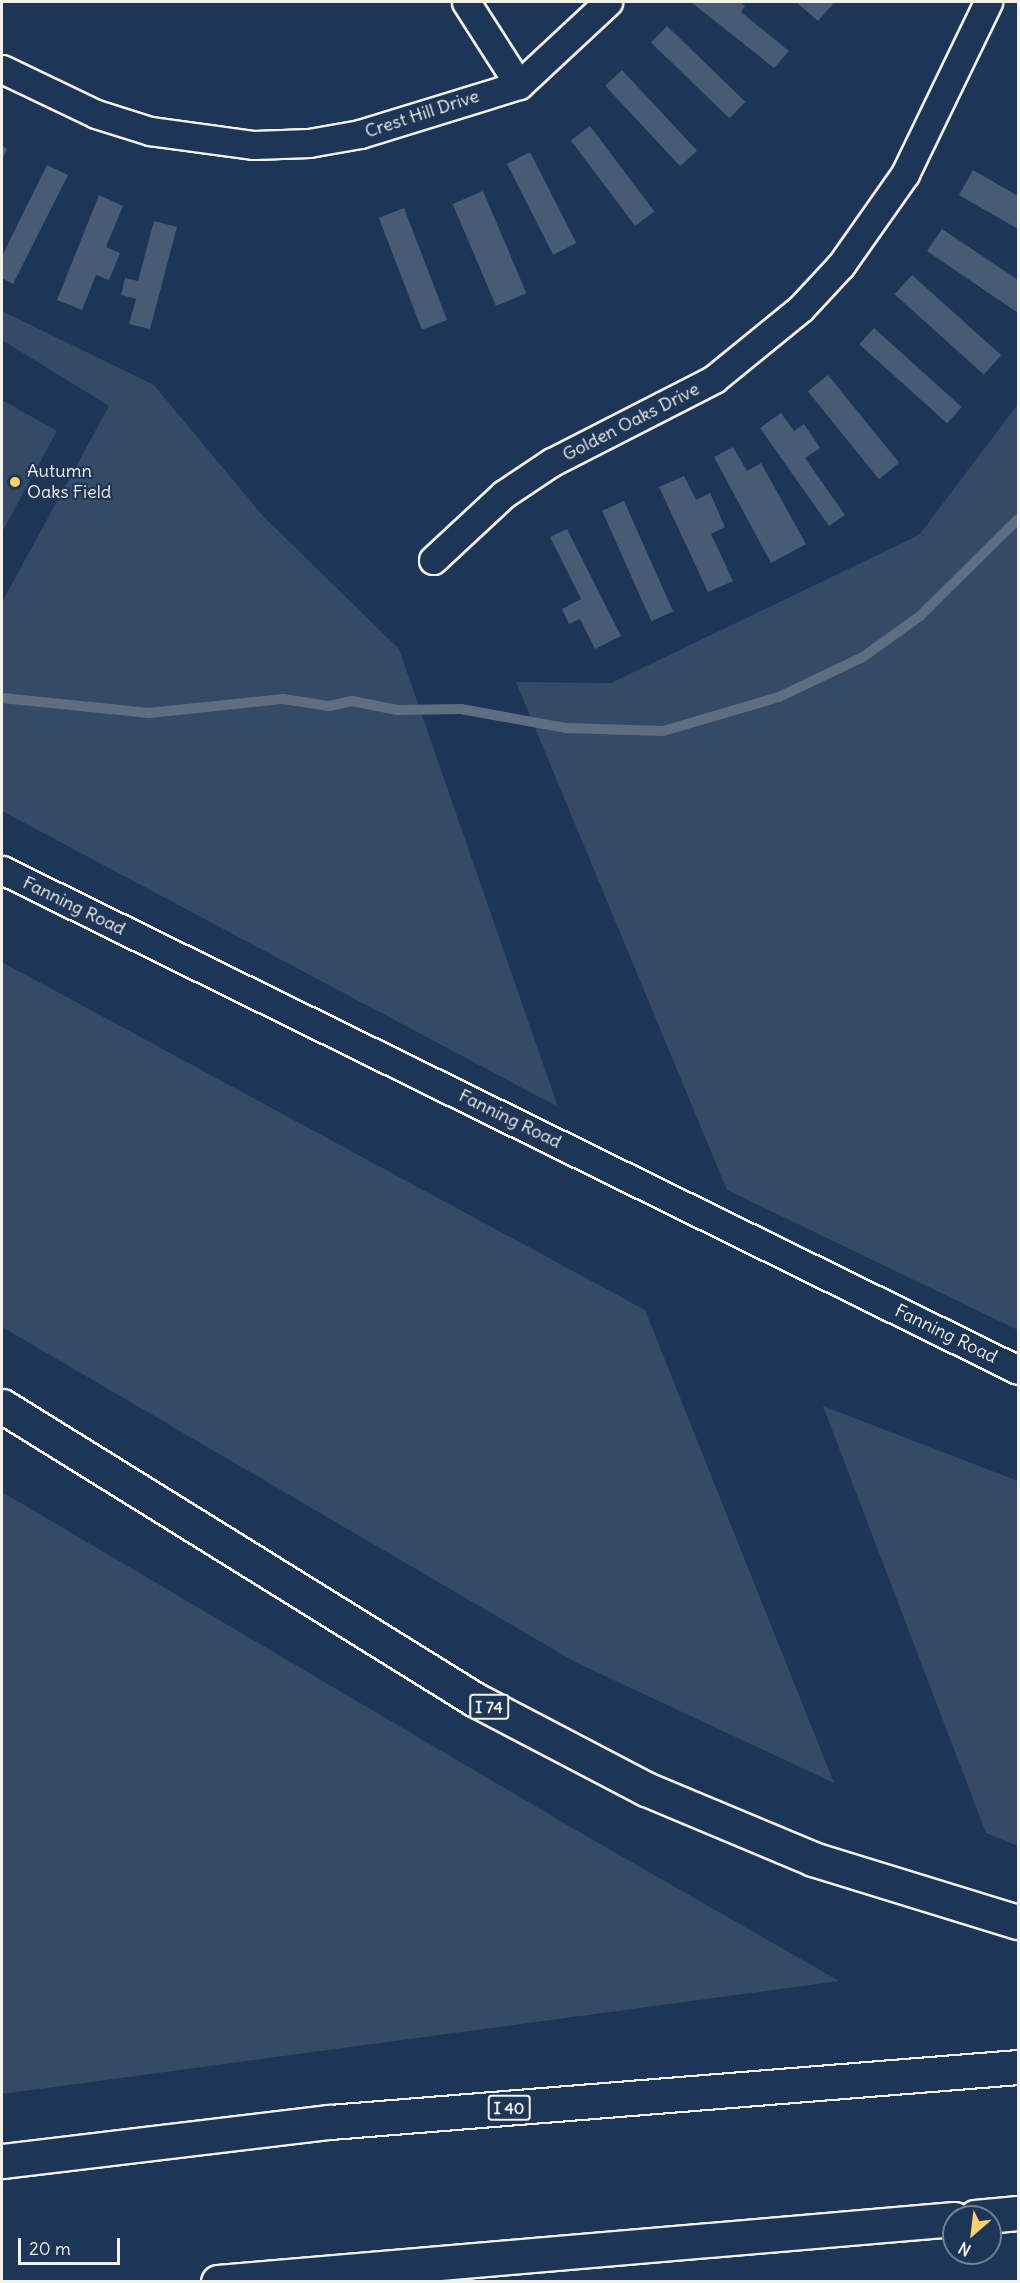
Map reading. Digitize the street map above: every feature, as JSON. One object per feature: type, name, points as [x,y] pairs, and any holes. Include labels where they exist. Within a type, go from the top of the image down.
[{"type":"highway","name":"I 74","points":[[2,1407],[474,1699],[646,1789],[813,1860],[1018,1922]]},
{"type":"highway","name":"I 40","points":[[2,2161],[330,2122],[1018,2067]]},
{"type":"highway","points":[[1002,2214],[1018,2213]]},
{"type":"highway","points":[[218,2282],[942,2220]]},
{"type":"street","points":[[466,2],[519,85]]},
{"type":"street","name":"Crest Hill Drive","points":[[2,69],[96,114],[150,131],[254,145],[360,134],[519,85],[608,2]]},
{"type":"street","name":"Golden Oaks Drive","points":[[433,560],[504,494],[552,462],[714,379],[801,308],[841,265],[905,174],[988,2]]},
{"type":"street","name":"Fanning Road","points":[[2,870],[1018,1370]]},
{"type":"shaded area","points":[[2,311],[154,385],[263,516],[399,649],[558,1107],[2,811],[2,602],[109,406],[2,340]]},
{"type":"shaded area","name":"Autumn Oaks Field","points":[[2,400],[57,431],[2,532]]},
{"type":"shaded area","points":[[1018,404],[1018,1330],[727,1190],[516,682],[611,683],[919,535]]},
{"type":"shaded area","points":[[2,962],[645,1310],[834,1783],[575,1662],[2,1327]]},
{"type":"shaded area","points":[[823,1406],[1018,1481],[1018,1846],[986,1833]]},
{"type":"shaded area","points":[[2,1492],[574,1829],[839,1981],[2,2094]]},
{"type":"building","points":[[691,2],[740,2],[745,6],[741,12],[789,51],[774,68]]},
{"type":"building","points":[[796,2],[831,2],[833,4],[818,21]]},
{"type":"building","points":[[667,26],[745,102],[729,118],[651,43]]},
{"type":"building","points":[[622,70],[697,150],[680,166],[605,86]]},
{"type":"building","points":[[590,126],[654,211],[635,226],[571,140]]},
{"type":"building","points":[[2,146],[7,149],[2,160]]},
{"type":"building","points":[[530,152],[576,243],[553,255],[507,164]]},
{"type":"building","points":[[47,165],[68,175],[13,284],[2,278],[2,256]]},
{"type":"building","points":[[973,170],[1018,196],[1018,229],[959,195]]},
{"type":"building","points":[[483,191],[526,293],[496,306],[453,204]]},
{"type":"building","points":[[99,195],[123,206],[106,247],[120,253],[109,280],[96,275],[82,310],[57,300]]},
{"type":"building","points":[[404,208],[447,320],[422,330],[379,218]]},
{"type":"building","points":[[154,221],[177,227],[150,329],[129,324],[136,299],[121,295],[125,278],[138,281]]},
{"type":"building","points":[[942,229],[1018,280],[1018,313],[927,251]]},
{"type":"building","points":[[912,275],[1001,355],[984,375],[895,294]]},
{"type":"building","points":[[874,328],[962,407],[947,423],[859,344]]},
{"type":"building","points":[[828,375],[899,463],[879,479],[808,391]]},
{"type":"building","points":[[781,413],[794,431],[804,424],[820,448],[805,458],[845,515],[829,526],[760,428]]},
{"type":"building","points":[[733,447],[747,471],[761,463],[806,544],[771,563],[714,457]]},
{"type":"building","points":[[684,476],[696,500],[710,493],[725,527],[711,534],[733,581],[708,592],[659,487]]},
{"type":"building","points":[[624,501],[673,612],[651,621],[602,511]]},
{"type":"building","points":[[567,529],[621,636],[595,649],[580,619],[569,624],[562,609],[581,599],[550,537]]},
{"type":"waterway","points":[[2,698],[149,713],[283,699],[329,706],[352,701],[397,710],[461,709],[566,728],[663,731],[779,697],[863,657],[920,616],[1018,519]]},
{"type":"place","name":"Autumn Oaks Field","points":[[15,482]]}]
